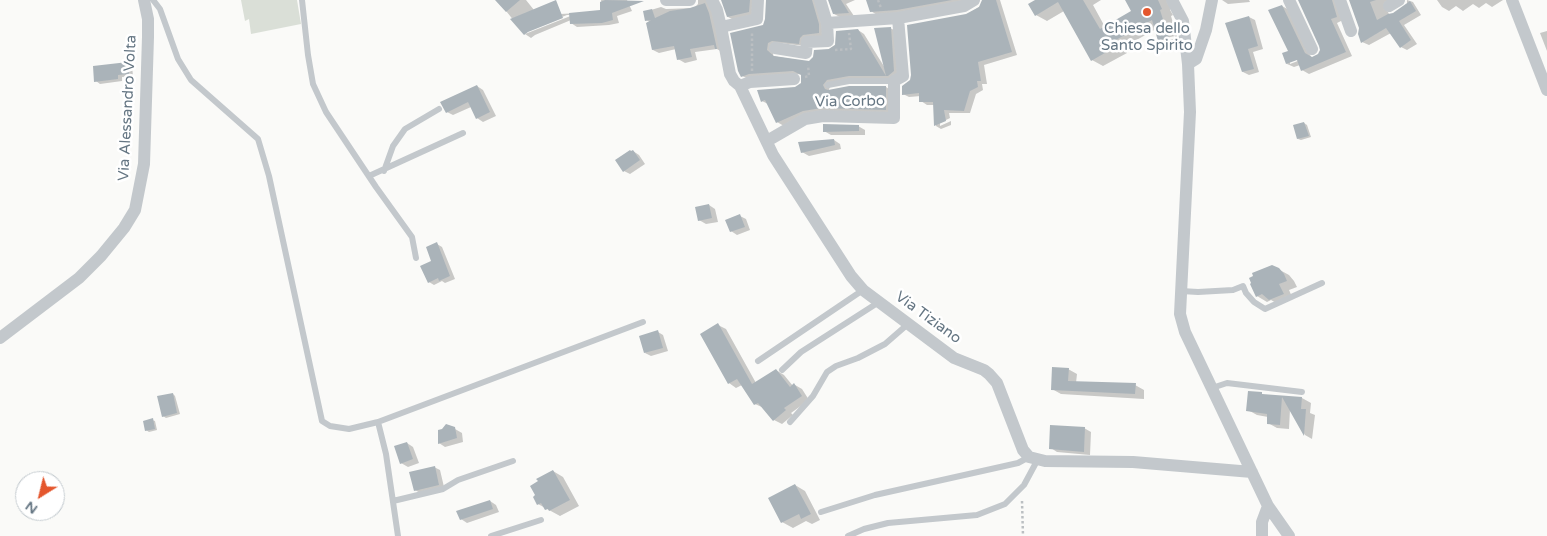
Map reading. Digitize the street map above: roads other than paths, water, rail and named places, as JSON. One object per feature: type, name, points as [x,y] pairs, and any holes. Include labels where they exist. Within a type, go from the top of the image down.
[{"type":"street","name":"Via Alessandro Volta","points":[[0,338],[79,278],[101,256],[124,228],[135,210],[144,164],[148,37],[148,19],[144,0]]},
{"type":"street","points":[[666,0],[690,0]]},
{"type":"street","name":"Via Tiziano","points":[[712,0],[717,10],[730,74],[740,86],[774,155],[851,276],[863,290],[954,358],[978,367],[989,374],[998,383],[1023,450],[1034,458]]},
{"type":"street","points":[[721,27],[757,19],[758,0]]},
{"type":"street","points":[[775,48],[806,53],[808,42],[828,41],[827,23],[820,0]]},
{"type":"street","points":[[827,23],[898,18],[934,6],[964,6],[974,0]]},
{"type":"street","points":[[1172,0],[1183,22],[1188,64],[1190,112],[1180,314],[1184,332],[1268,506],[1289,536]]},
{"type":"street","points":[[1188,64],[1196,58],[1206,30],[1212,0]]},
{"type":"street","points":[[1289,0],[1312,49]]},
{"type":"street","points":[[1340,0],[1351,31]]},
{"type":"street","points":[[1512,0],[1547,90]]},
{"type":"street","name":"Via Corbo","points":[[767,141],[805,119],[823,116],[894,118],[894,81],[903,76],[898,18]]},
{"type":"street","points":[[740,86],[750,82],[794,79]]},
{"type":"street","points":[[1034,458],[1054,461],[1133,462],[1252,472]]},
{"type":"street","points":[[1262,536],[1262,522],[1268,506]]},
{"type":"lane","points":[[153,0],[160,9],[178,59],[191,80],[258,139],[269,176],[322,421],[330,426],[349,429],[378,422],[643,322]]},
{"type":"lane","points":[[302,0],[313,84],[326,112],[412,237],[416,258]]},
{"type":"lane","points":[[828,85],[849,81],[894,81]]},
{"type":"lane","points":[[384,170],[393,146],[405,129],[438,109]]},
{"type":"lane","points":[[369,176],[463,134]]},
{"type":"lane","points":[[1181,291],[1233,290],[1243,286],[1254,302],[1265,309],[1322,283]]},
{"type":"lane","points":[[758,361],[863,290]]},
{"type":"lane","points":[[782,370],[801,352],[879,302]]},
{"type":"lane","points":[[790,422],[813,396],[827,372],[885,344],[908,324]]},
{"type":"lane","points":[[1212,388],[1227,383],[1302,392]]},
{"type":"lane","points":[[378,422],[386,454],[398,536]]},
{"type":"lane","points":[[848,536],[864,529],[888,524],[977,515],[1005,504],[1024,485],[1034,458]]},
{"type":"lane","points":[[821,512],[875,495],[1034,458]]},
{"type":"lane","points":[[393,501],[443,489],[458,480],[513,461]]},
{"type":"lane","points":[[490,536],[541,520]]},
{"type":"place","name":"Chiesa dello Santo Spirito","points":[[1147,12]]}]
